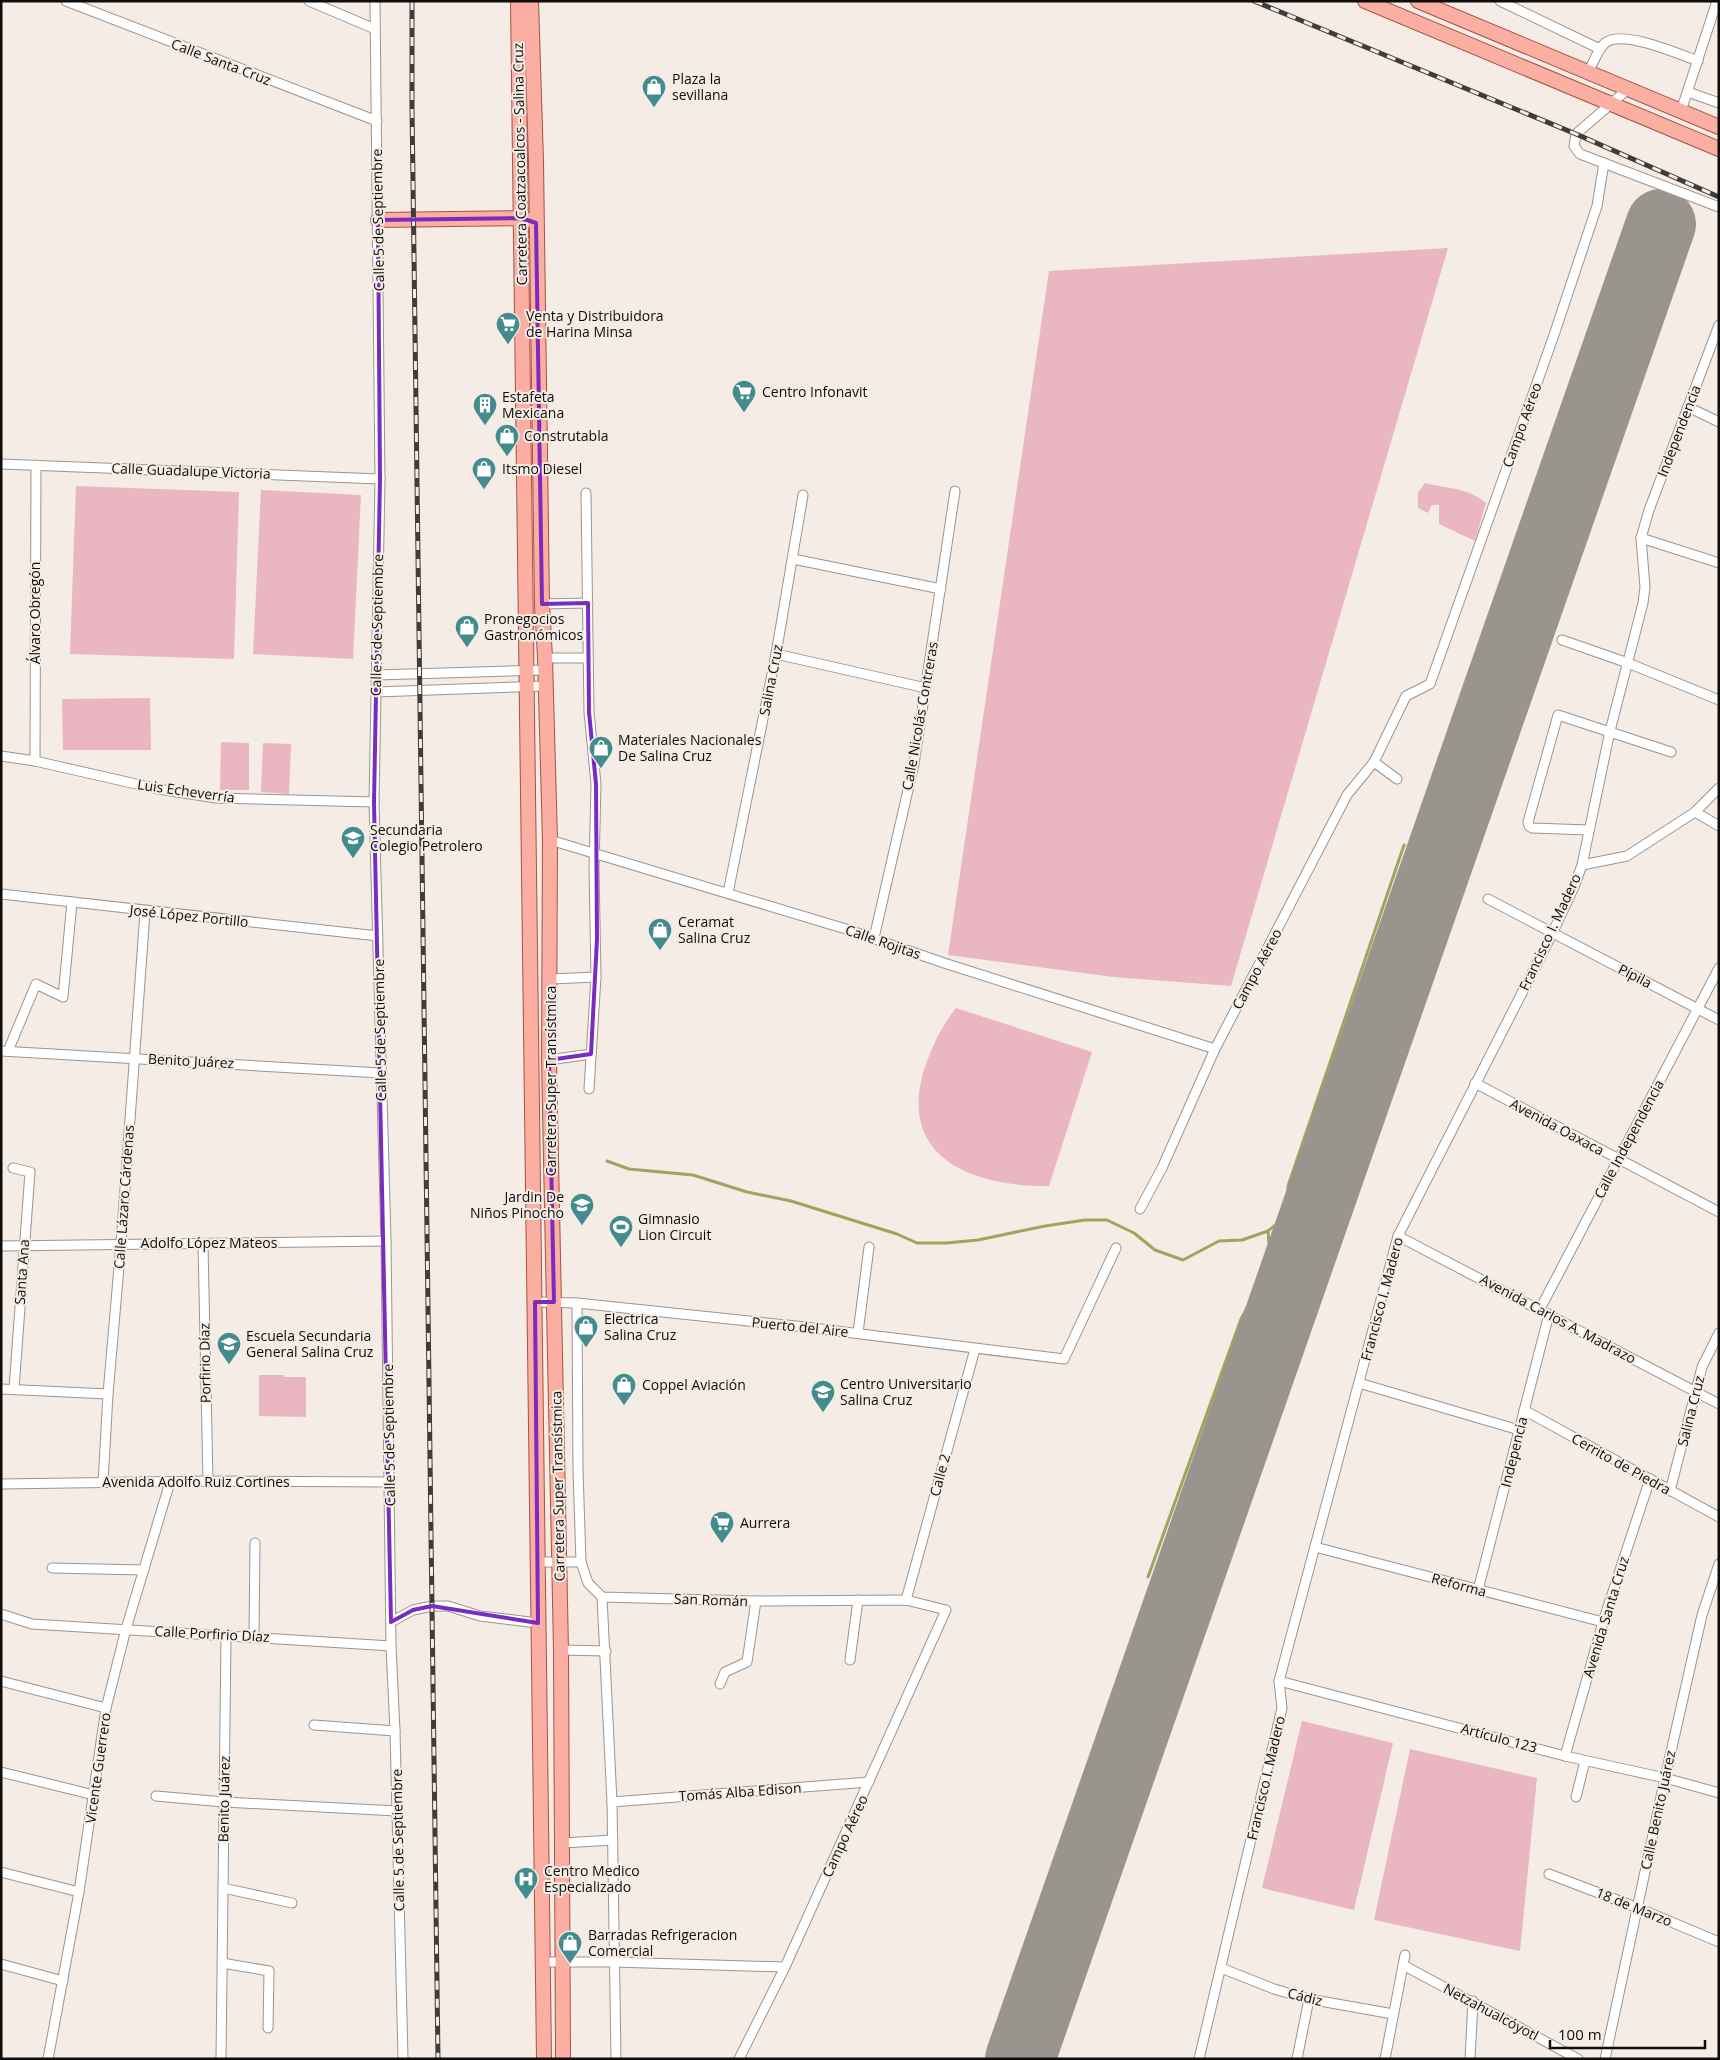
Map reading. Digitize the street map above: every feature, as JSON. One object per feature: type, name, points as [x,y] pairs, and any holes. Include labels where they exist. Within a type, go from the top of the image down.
[{"type":"main road","name":"Carretera Coatzacoalcos - Salina Cruz","points":[[518,1],[528,687]]},
{"type":"main road","name":"Carretera Super Transístmica","points":[[531,1],[542,604],[546,664],[550,840],[549,1060],[561,1650],[563,2059]]},
{"type":"main road","points":[[1366,1],[1719,149]]},
{"type":"main road","points":[[1418,1],[1588,74],[1628,88],[1719,127]]},
{"type":"main road","points":[[378,220],[521,218],[536,223]]},
{"type":"main road","name":"Carretera Super Transístmica","points":[[528,687],[544,2059]]},
{"type":"street","name":"Calle Santa Cruz","points":[[66,1],[377,121]]},
{"type":"street","points":[[309,1],[375,29]]},
{"type":"street","name":"Calle 5 de Septiembre","points":[[375,1],[380,479],[374,802],[386,1241],[391,1646],[395,1731],[403,2059]]},
{"type":"street","points":[[1500,1],[1600,49]]},
{"type":"street","points":[[1681,111],[1717,1]]},
{"type":"street","points":[[1588,74],[1600,49],[1607,42],[1620,38],[1641,41],[1698,60]]},
{"type":"street","points":[[1628,88],[1576,134],[1574,146],[1580,154],[1719,207]]},
{"type":"street","points":[[1688,92],[1719,103]]},
{"type":"street","name":"Campo Aéreo","points":[[1140,1209],[1162,1168],[1214,1049],[1347,795],[1374,762],[1406,696],[1430,684],[1557,326],[1597,206],[1604,163]]},
{"type":"street","name":"Independencia","points":[[1642,538],[1649,510],[1717,336],[1719,324]]},
{"type":"street","points":[[1688,408],[1719,422]]},
{"type":"street","name":"Calle Guadalupe Victoria","points":[[1,464],[380,479]]},
{"type":"street","name":"Álvaro Obregón","points":[[35,761],[36,465]]},
{"type":"street","name":"Calle Nicolás Contreras","points":[[874,938],[914,764],[955,491]]},
{"type":"street","points":[[586,493],[589,712],[596,784],[594,855],[596,977],[589,1089]]},
{"type":"street","name":"Salina Cruz","points":[[728,893],[776,654],[803,495]]},
{"type":"street","points":[[1642,538],[1719,563]]},
{"type":"street","name":"Francisco I. Madero","points":[[1198,2059],[1282,1708],[1279,1681],[1398,1236],[1552,934],[1582,865],[1610,731],[1645,587],[1642,538]]},
{"type":"street","points":[[793,559],[941,589]]},
{"type":"street","points":[[542,604],[588,603]]},
{"type":"street","points":[[1562,640],[1628,663],[1719,700]]},
{"type":"street","points":[[776,654],[926,688]]},
{"type":"street","points":[[376,675],[527,672],[546,664],[588,658]]},
{"type":"street","points":[[376,692],[546,686]]},
{"type":"street","points":[[1589,830],[1532,828],[1528,822],[1558,715],[1671,752]]},
{"type":"street","name":"Luis Echeverría","points":[[1,756],[35,761],[158,789],[216,798],[374,802]]},
{"type":"street","points":[[1374,762],[1397,779]]},
{"type":"street","points":[[1582,865],[1627,856],[1695,812],[1719,788]]},
{"type":"street","points":[[1695,812],[1719,826]]},
{"type":"street","name":"Calle Rojitas","points":[[550,840],[594,855],[728,893],[874,938],[1214,1049]]},
{"type":"street","name":"José López Portillo","points":[[3,897],[72,902],[145,912],[378,936]]},
{"type":"street","name":"Pípila","points":[[1488,899],[1719,1020]]},
{"type":"street","points":[[5,1051],[36,984],[62,997],[72,902]]},
{"type":"street","name":"Calle Lázaro Cárdenas","points":[[104,1483],[108,1394],[145,912]]},
{"type":"street","name":"Calle Independencia","points":[[1540,1309],[1719,968]]},
{"type":"street","points":[[550,979],[596,977]]},
{"type":"street","name":"Benito Juárez","points":[[5,1051],[134,1057],[381,1073]]},
{"type":"street","points":[[549,1060],[591,1054]]},
{"type":"street","name":"Avenida Oaxaca","points":[[1475,1083],[1719,1212]]},
{"type":"street","name":"Santa Ana","points":[[13,1168],[30,1172],[14,1389]]},
{"type":"street","name":"Avenida Carlos A. Madrazo","points":[[1398,1236],[1719,1404]]},
{"type":"street","name":"Adolfo López Mateos","points":[[1,1246],[386,1241]]},
{"type":"street","name":"Porfirio Díaz","points":[[203,1244],[208,1482]]},
{"type":"street","points":[[858,1333],[869,1247]]},
{"type":"street","name":"Puerto del Aire","points":[[535,1302],[577,1303],[858,1333],[1064,1359],[1116,1248]]},
{"type":"street","points":[[577,1303],[578,1479],[582,1562],[588,1583],[602,1597],[606,1651],[612,1802],[616,2059]]},
{"type":"street","name":"Indepencia","points":[[1478,1590],[1549,1314]]},
{"type":"street","name":"Salina Cruz","points":[[1670,1491],[1702,1367],[1719,1333]]},
{"type":"street","name":"Calle 2","points":[[906,1600],[975,1349]]},
{"type":"street","points":[[1359,1384],[1519,1430]]},
{"type":"street","points":[[1,1389],[108,1394]]},
{"type":"street","name":"Cerrito de Piedra","points":[[1524,1410],[1719,1517]]},
{"type":"street","name":"Avenida Santa Cruz","points":[[1565,1756],[1603,1622],[1650,1479]]},
{"type":"street","name":"Vicente Guerrero","points":[[48,2059],[79,1892],[106,1708],[126,1629],[170,1482]]},
{"type":"street","name":"Avenida Adolfo Ruiz Cortines","points":[[1,1484],[390,1482]]},
{"type":"street","points":[[254,1636],[255,1543]]},
{"type":"street","name":"Reforma","points":[[1315,1546],[1603,1622]]},
{"type":"street","points":[[537,1562],[582,1562]]},
{"type":"street","name":"Calle Benito Juárez","points":[[1605,2059],[1702,1615],[1719,1564]]},
{"type":"street","points":[[52,1568],[144,1570]]},
{"type":"street","name":"San Román","points":[[602,1597],[756,1601],[906,1600],[946,1610]]},
{"type":"street","points":[[850,1660],[858,1600]]},
{"type":"street","points":[[720,1684],[725,1672],[747,1662],[756,1601]]},
{"type":"street","points":[[391,1622],[413,1610],[432,1606],[448,1606],[480,1616],[538,1623]]},
{"type":"street","name":"Campo Aéreo","points":[[739,2059],[784,1967],[946,1610]]},
{"type":"street","name":"Calle Porfirio Díaz","points":[[1,1614],[32,1624],[226,1636],[254,1636],[391,1646]]},
{"type":"street","name":"Benito Juárez","points":[[221,2059],[226,1636]]},
{"type":"street","points":[[561,1650],[606,1651]]},
{"type":"street","points":[[1,1681],[106,1708]]},
{"type":"street","name":"Artículo 123","points":[[1279,1681],[1565,1756],[1665,1778],[1719,1793]]},
{"type":"street","points":[[314,1725],[395,1731]]},
{"type":"street","points":[[1576,1798],[1585,1761]]},
{"type":"street","points":[[1,1772],[94,1795]]},
{"type":"street","name":"Tomás Alba Edison","points":[[612,1802],[869,1782]]},
{"type":"street","points":[[156,1796],[224,1802],[397,1810]]},
{"type":"street","points":[[562,1843],[612,1840]]},
{"type":"street","points":[[1,1872],[79,1892]]},
{"type":"street","name":"18 de Marzo","points":[[1549,1874],[1719,1942]]},
{"type":"street","points":[[223,1888],[292,1903]]},
{"type":"street","points":[[1385,2059],[1405,1955]]},
{"type":"street","points":[[542,1962],[784,1967]]},
{"type":"street","points":[[222,1963],[269,1971],[268,2028]]},
{"type":"street","points":[[1,1964],[63,1981]]},
{"type":"street","name":"Netzahualcóyotl","points":[[1403,1965],[1578,2059]]},
{"type":"street","name":"Cádiz","points":[[1221,1968],[1274,1989],[1309,1999],[1393,2014]]},
{"type":"street","points":[[1297,2059],[1309,1999]]},
{"type":"street","points":[[1470,2059],[1473,2001]]},
{"type":"highlighted area","points":[[521,218],[536,223],[542,604],[588,603],[589,712],[596,784],[597,939],[591,1054],[549,1060],[554,1302],[535,1302],[538,1623],[432,1606],[413,1610],[391,1622],[374,802],[380,479],[378,220]]},
{"type":"shaded area","points":[[1448,248],[1231,986],[1113,977],[948,955],[1049,271]]},
{"type":"shaded area","points":[[1425,483],[1464,491],[1486,503],[1475,541],[1439,524],[1439,505],[1432,505],[1428,513],[1418,508],[1418,493]]},
{"type":"shaded area","points":[[76,486],[239,492],[234,659],[70,654]]},
{"type":"shaded area","points":[[261,490],[361,495],[353,659],[253,654]]},
{"type":"shaded area","points":[[150,698],[151,750],[63,750],[62,699]]},
{"type":"shaded area","points":[[221,742],[249,743],[249,790],[220,790]]},
{"type":"shaded area","points":[[263,743],[291,744],[289,794],[261,792]]},
{"type":"shaded area","points":[[956,1008],[1092,1052],[1049,1186],[1019,1185],[991,1180],[966,1172],[945,1159],[929,1142],[920,1120],[919,1093],[927,1061],[936,1040]]},
{"type":"shaded area","points":[[259,1375],[306,1377],[306,1417],[259,1416]]},
{"type":"shaded area","points":[[1302,1721],[1393,1743],[1354,1910],[1262,1888]]},
{"type":"shaded area","points":[[1410,1749],[1537,1778],[1520,1951],[1374,1920]]},
{"type":"waterway","points":[[1148,1577],[1241,1319],[1260,1284],[1271,1272],[1268,1231],[1285,1217],[1287,1213],[1289,1203],[1288,1186],[1404,845]]},
{"type":"waterway","points":[[607,1161],[629,1169],[693,1175],[747,1192],[791,1201],[897,1234],[917,1243],[978,1240],[1045,1226],[1085,1220],[1107,1220],[1134,1233],[1155,1250],[1183,1260],[1219,1241],[1242,1240],[1268,1231]]},
{"type":"runway","points":[[1020,2059],[1661,224]]},
{"type":"railway","points":[[412,1],[438,2059]]},
{"type":"railway","points":[[1254,1],[1576,134],[1719,197]]},
{"type":"place","name":"Plaza la sevillana","points":[[654,108]]},
{"type":"place","name":"Venta y Distribuidora de Harina Minsa","points":[[508,345]]},
{"type":"place","name":"Centro Infonavit","points":[[744,413]]},
{"type":"place","name":"Estafeta Mexicana","points":[[485,426]]},
{"type":"place","name":"Construtabla","points":[[507,457]]},
{"type":"place","name":"Itsmo Diesel","points":[[484,490]]},
{"type":"place","name":"Pronegocios Gastronómicos","points":[[467,648]]},
{"type":"place","name":"Materiales Nacionales De Salina Cruz","points":[[601,769]]},
{"type":"place","name":"Secundaria Colegio Petrolero","points":[[353,859]]},
{"type":"place","name":"Ceramat Salina Cruz","points":[[660,951]]},
{"type":"place","name":"Jardin De Niños Pinocho","points":[[582,1226]]},
{"type":"place","name":"Gimnasio Lion Circuit","points":[[621,1248]]},
{"type":"place","name":"Electrica Salina Cruz","points":[[586,1348]]},
{"type":"place","name":"Escuela Secundaria General Salina Cruz","points":[[229,1365]]},
{"type":"place","name":"Coppel Aviación","points":[[624,1406]]},
{"type":"place","name":"Centro Universitario Salina Cruz","points":[[823,1413]]},
{"type":"place","name":"Aurrera","points":[[722,1544]]},
{"type":"place","name":"Centro Medico Especializado","points":[[526,1900]]},
{"type":"place","name":"Barradas Refrigeracion Comercial","points":[[570,1964]]}]
